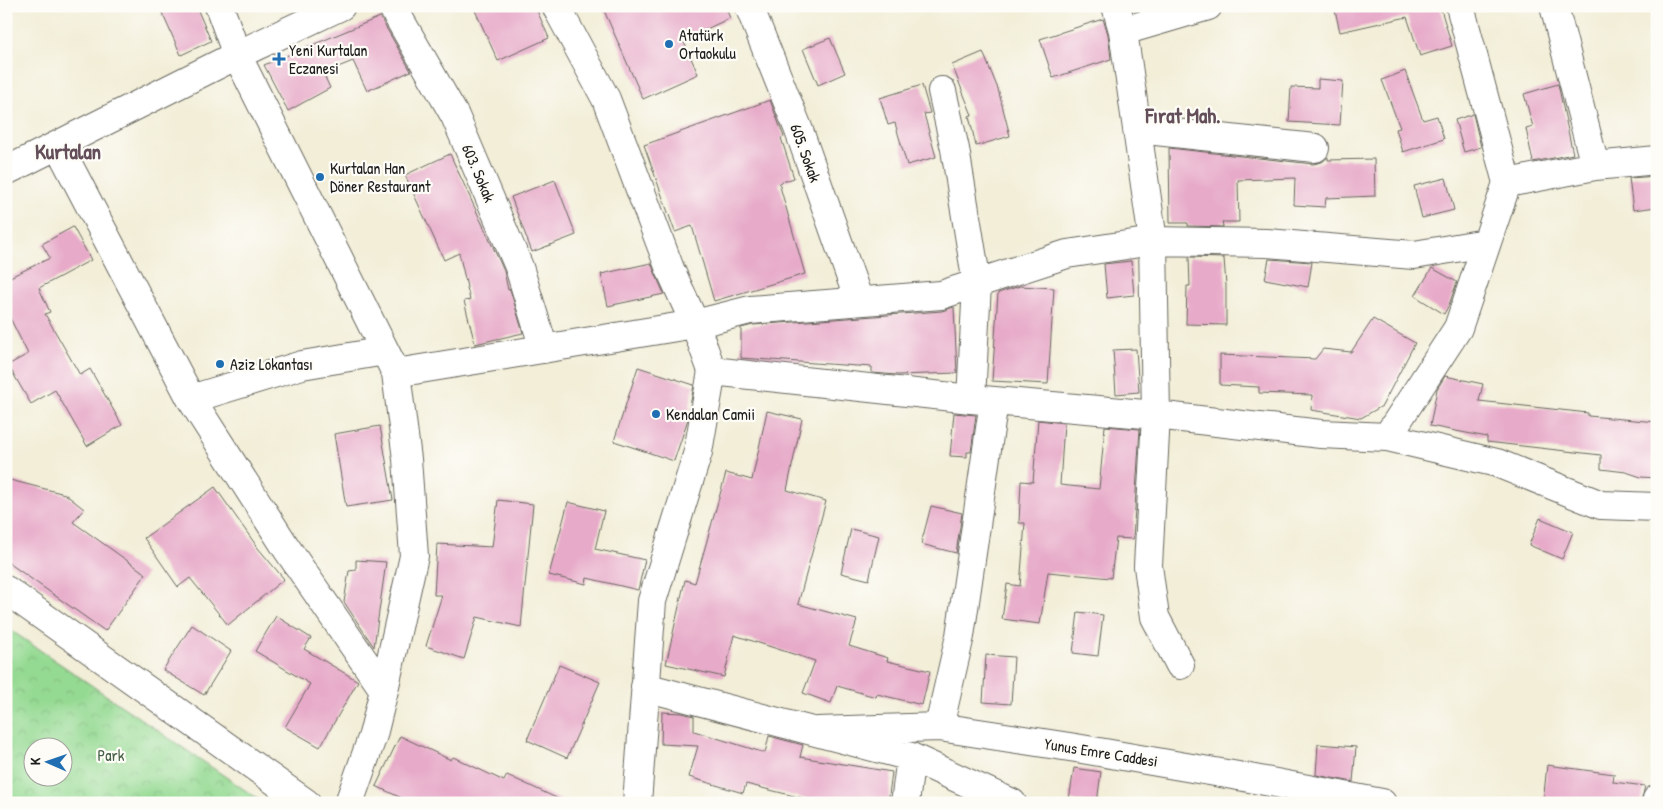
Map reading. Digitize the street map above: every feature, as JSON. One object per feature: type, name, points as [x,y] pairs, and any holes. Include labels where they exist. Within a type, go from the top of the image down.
[{"type":"street","points":[[219,6],[237,55],[391,362],[407,459],[414,556],[373,735],[348,803]]},
{"type":"street","points":[[6,170],[237,55],[342,6]]},
{"type":"street","name":"603. Sokak","points":[[392,6],[454,116],[519,267],[544,349]]},
{"type":"street","points":[[556,6],[606,99],[670,269],[695,324],[712,371],[698,452],[652,601],[637,803]]},
{"type":"street","name":"605. Sokak","points":[[749,6],[798,128],[859,301]]},
{"type":"street","points":[[1180,664],[1155,617],[1148,566],[1156,415],[1153,241],[1120,19],[1208,6]]},
{"type":"street","points":[[1387,437],[1458,328],[1476,280],[1486,243],[1507,183],[1460,6]]},
{"type":"street","points":[[1554,6],[1595,166]]},
{"type":"street","points":[[940,727],[960,636],[983,400],[977,284],[955,149],[942,91]]},
{"type":"street","points":[[1137,128],[1315,148]]},
{"type":"street","points":[[58,144],[191,399],[287,549],[384,690]]},
{"type":"street","points":[[1507,183],[1595,166],[1657,160]]},
{"type":"street","points":[[191,399],[302,365],[391,362],[544,349],[695,324],[750,310],[941,295],[1067,254],[1153,241],[1267,243],[1414,255],[1486,243]]},
{"type":"street","points":[[712,371],[983,400],[1156,415],[1321,434],[1387,437],[1497,463],[1601,505],[1657,507]]},
{"type":"street","points":[[6,590],[306,803]]},
{"type":"street","points":[[645,687],[911,757],[1012,803]]},
{"type":"street","name":"Yunus Emre Caddesi","points":[[818,731],[940,727],[1076,748],[1382,803]]},
{"type":"street","points":[[906,803],[911,757]]},
{"type":"street","points":[[1656,803],[1657,799]]},
{"type":"green space","name":"Park","points":[[6,627],[264,803],[6,803]]},
{"type":"building","points":[[159,6],[196,6],[211,41],[181,55]]},
{"type":"building","points":[[473,6],[535,6],[549,38],[498,61]]},
{"type":"building","points":[[602,6],[725,6],[730,18],[683,40],[698,74],[643,99]]},
{"type":"building","points":[[1334,6],[1440,6],[1452,46],[1420,56],[1407,17],[1340,32]]},
{"type":"building","points":[[380,17],[411,71],[367,91],[353,61],[323,73],[330,88],[288,111],[264,65]]},
{"type":"building","points":[[1103,19],[1108,34],[1111,59],[1053,78],[1040,39]]},
{"type":"building","points":[[830,38],[845,73],[818,85],[803,49]]},
{"type":"building","points":[[983,52],[998,89],[1010,136],[976,146],[969,116],[972,115],[952,65]]},
{"type":"building","points":[[1405,71],[1423,120],[1437,116],[1444,139],[1403,152],[1396,129],[1400,128],[1382,80]]},
{"type":"building","points":[[1318,79],[1343,81],[1340,125],[1289,122],[1291,87],[1318,88]]},
{"type":"building","points":[[1558,84],[1573,154],[1533,162],[1526,129],[1533,127],[1524,94]]},
{"type":"building","points":[[922,85],[930,113],[924,114],[936,157],[907,165],[895,123],[888,125],[880,98]]},
{"type":"building","points":[[770,100],[784,137],[781,138],[794,178],[779,183],[805,274],[714,301],[692,226],[675,232],[644,145]]},
{"type":"building","points":[[1473,114],[1481,147],[1464,152],[1455,120]]},
{"type":"building","points":[[1169,148],[1313,164],[1322,162],[1328,157],[1328,160],[1374,159],[1375,196],[1326,198],[1325,207],[1294,205],[1295,178],[1238,180],[1239,222],[1222,222],[1223,227],[1188,226],[1188,223],[1170,223]]},
{"type":"building","points":[[450,154],[504,271],[508,290],[510,289],[523,333],[475,344],[464,301],[470,300],[459,253],[444,260],[405,175]]},
{"type":"building","points":[[1657,176],[1657,207],[1633,210],[1629,178]]},
{"type":"building","points":[[1446,178],[1454,210],[1422,218],[1414,186]]},
{"type":"building","points":[[555,180],[576,235],[532,252],[511,197]]},
{"type":"building","points":[[73,227],[91,260],[39,288],[50,312],[45,314],[80,375],[90,369],[122,425],[87,446],[55,390],[31,404],[8,365],[28,354],[6,310],[6,279],[50,258],[42,244]]},
{"type":"building","points":[[1189,257],[1224,258],[1226,325],[1186,324],[1187,286],[1190,286]]},
{"type":"building","points":[[1269,259],[1312,262],[1308,287],[1265,279]]},
{"type":"building","points":[[1131,261],[1134,295],[1107,298],[1104,264]]},
{"type":"building","points":[[651,263],[664,294],[608,306],[601,274]]},
{"type":"building","points":[[1432,268],[1457,282],[1444,314],[1415,296]]},
{"type":"building","points":[[1020,286],[1054,288],[1048,384],[992,381],[998,293]]},
{"type":"building","points":[[954,307],[957,373],[898,375],[872,373],[872,367],[741,358],[741,328],[753,325],[942,311]]},
{"type":"building","points":[[1373,319],[1415,343],[1382,406],[1361,418],[1311,410],[1312,395],[1259,393],[1259,387],[1220,385],[1220,355],[1315,359],[1323,349],[1351,352]]},
{"type":"building","points":[[1136,349],[1139,392],[1116,394],[1113,350]]},
{"type":"building","name":"Kendalan Camii","points":[[638,367],[694,385],[687,422],[674,461],[614,441]]},
{"type":"building","points":[[1445,376],[1483,384],[1479,401],[1588,413],[1588,416],[1657,422],[1657,478],[1641,477],[1626,472],[1601,469],[1601,455],[1487,442],[1487,437],[1430,426],[1437,389]]},
{"type":"building","points":[[767,411],[802,419],[787,490],[826,501],[798,604],[857,620],[849,646],[888,658],[887,661],[930,671],[922,705],[877,694],[876,697],[837,686],[831,703],[803,693],[815,661],[734,635],[724,677],[666,664],[685,580],[695,583],[726,473],[752,480]]},
{"type":"building","points":[[954,413],[976,415],[971,452],[967,452],[967,457],[950,456]]},
{"type":"building","points":[[1038,420],[1064,423],[1060,485],[1099,489],[1105,426],[1140,429],[1133,539],[1116,538],[1111,578],[1048,572],[1040,624],[1002,619],[1007,584],[1020,586],[1025,523],[1019,523],[1021,481],[1033,482]]},
{"type":"building","points":[[380,426],[393,500],[346,507],[334,434]]},
{"type":"building","points":[[6,479],[65,494],[84,509],[73,522],[146,574],[105,631],[6,561]]},
{"type":"building","points":[[215,487],[258,548],[284,579],[228,625],[190,578],[178,587],[144,538]]},
{"type":"building","points":[[498,500],[533,504],[521,627],[477,617],[464,659],[426,646],[442,595],[434,595],[437,544],[492,547]]},
{"type":"building","points":[[568,502],[604,511],[595,549],[645,560],[638,590],[587,578],[586,584],[549,575]]},
{"type":"building","points":[[931,506],[962,513],[956,553],[921,544]]},
{"type":"building","points":[[1540,518],[1573,532],[1562,559],[1529,545]]},
{"type":"building","points":[[851,529],[879,536],[869,580],[841,573]]},
{"type":"building","points":[[356,560],[386,562],[374,647],[344,602],[349,571],[356,570]]},
{"type":"building","points":[[1078,612],[1103,615],[1098,656],[1073,653]]},
{"type":"building","points":[[276,616],[311,638],[304,649],[358,681],[320,747],[285,727],[310,684],[255,651]]},
{"type":"building","points":[[192,625],[231,651],[204,695],[163,670]]},
{"type":"building","points":[[986,655],[1014,657],[1011,704],[983,702]]},
{"type":"building","points":[[559,665],[600,682],[567,758],[527,740]]},
{"type":"building","points":[[662,712],[694,716],[694,731],[765,753],[769,736],[803,745],[800,757],[892,772],[888,803],[806,803],[806,799],[746,784],[743,793],[689,777],[698,746],[661,744]]},
{"type":"building","points":[[400,736],[451,760],[453,757],[504,781],[507,775],[567,803],[412,803],[376,786]]},
{"type":"building","points":[[1318,744],[1356,747],[1353,782],[1316,775]]},
{"type":"building","points":[[1547,765],[1614,774],[1613,782],[1645,786],[1641,803],[1543,803]]},
{"type":"building","points":[[1074,768],[1101,772],[1097,803],[1069,800]]},
{"type":"place","name":"Atatürk Ortaokulu","points":[[669,44]]},
{"type":"place","name":"Yeni Kurtalan Eczanesi","points":[[279,59]]},
{"type":"place","name":"Kurtalan Han Döner Restaurant","points":[[320,177]]},
{"type":"place","name":"Aziz Lokantası","points":[[220,364]]},
{"type":"place","name":"Kendalan Camii","points":[[656,414]]},
{"type":"district","name":"Fırat Mah.","points":[[1183,116]]},
{"type":"district","name":"Kurtalan","points":[[68,152]]}]
